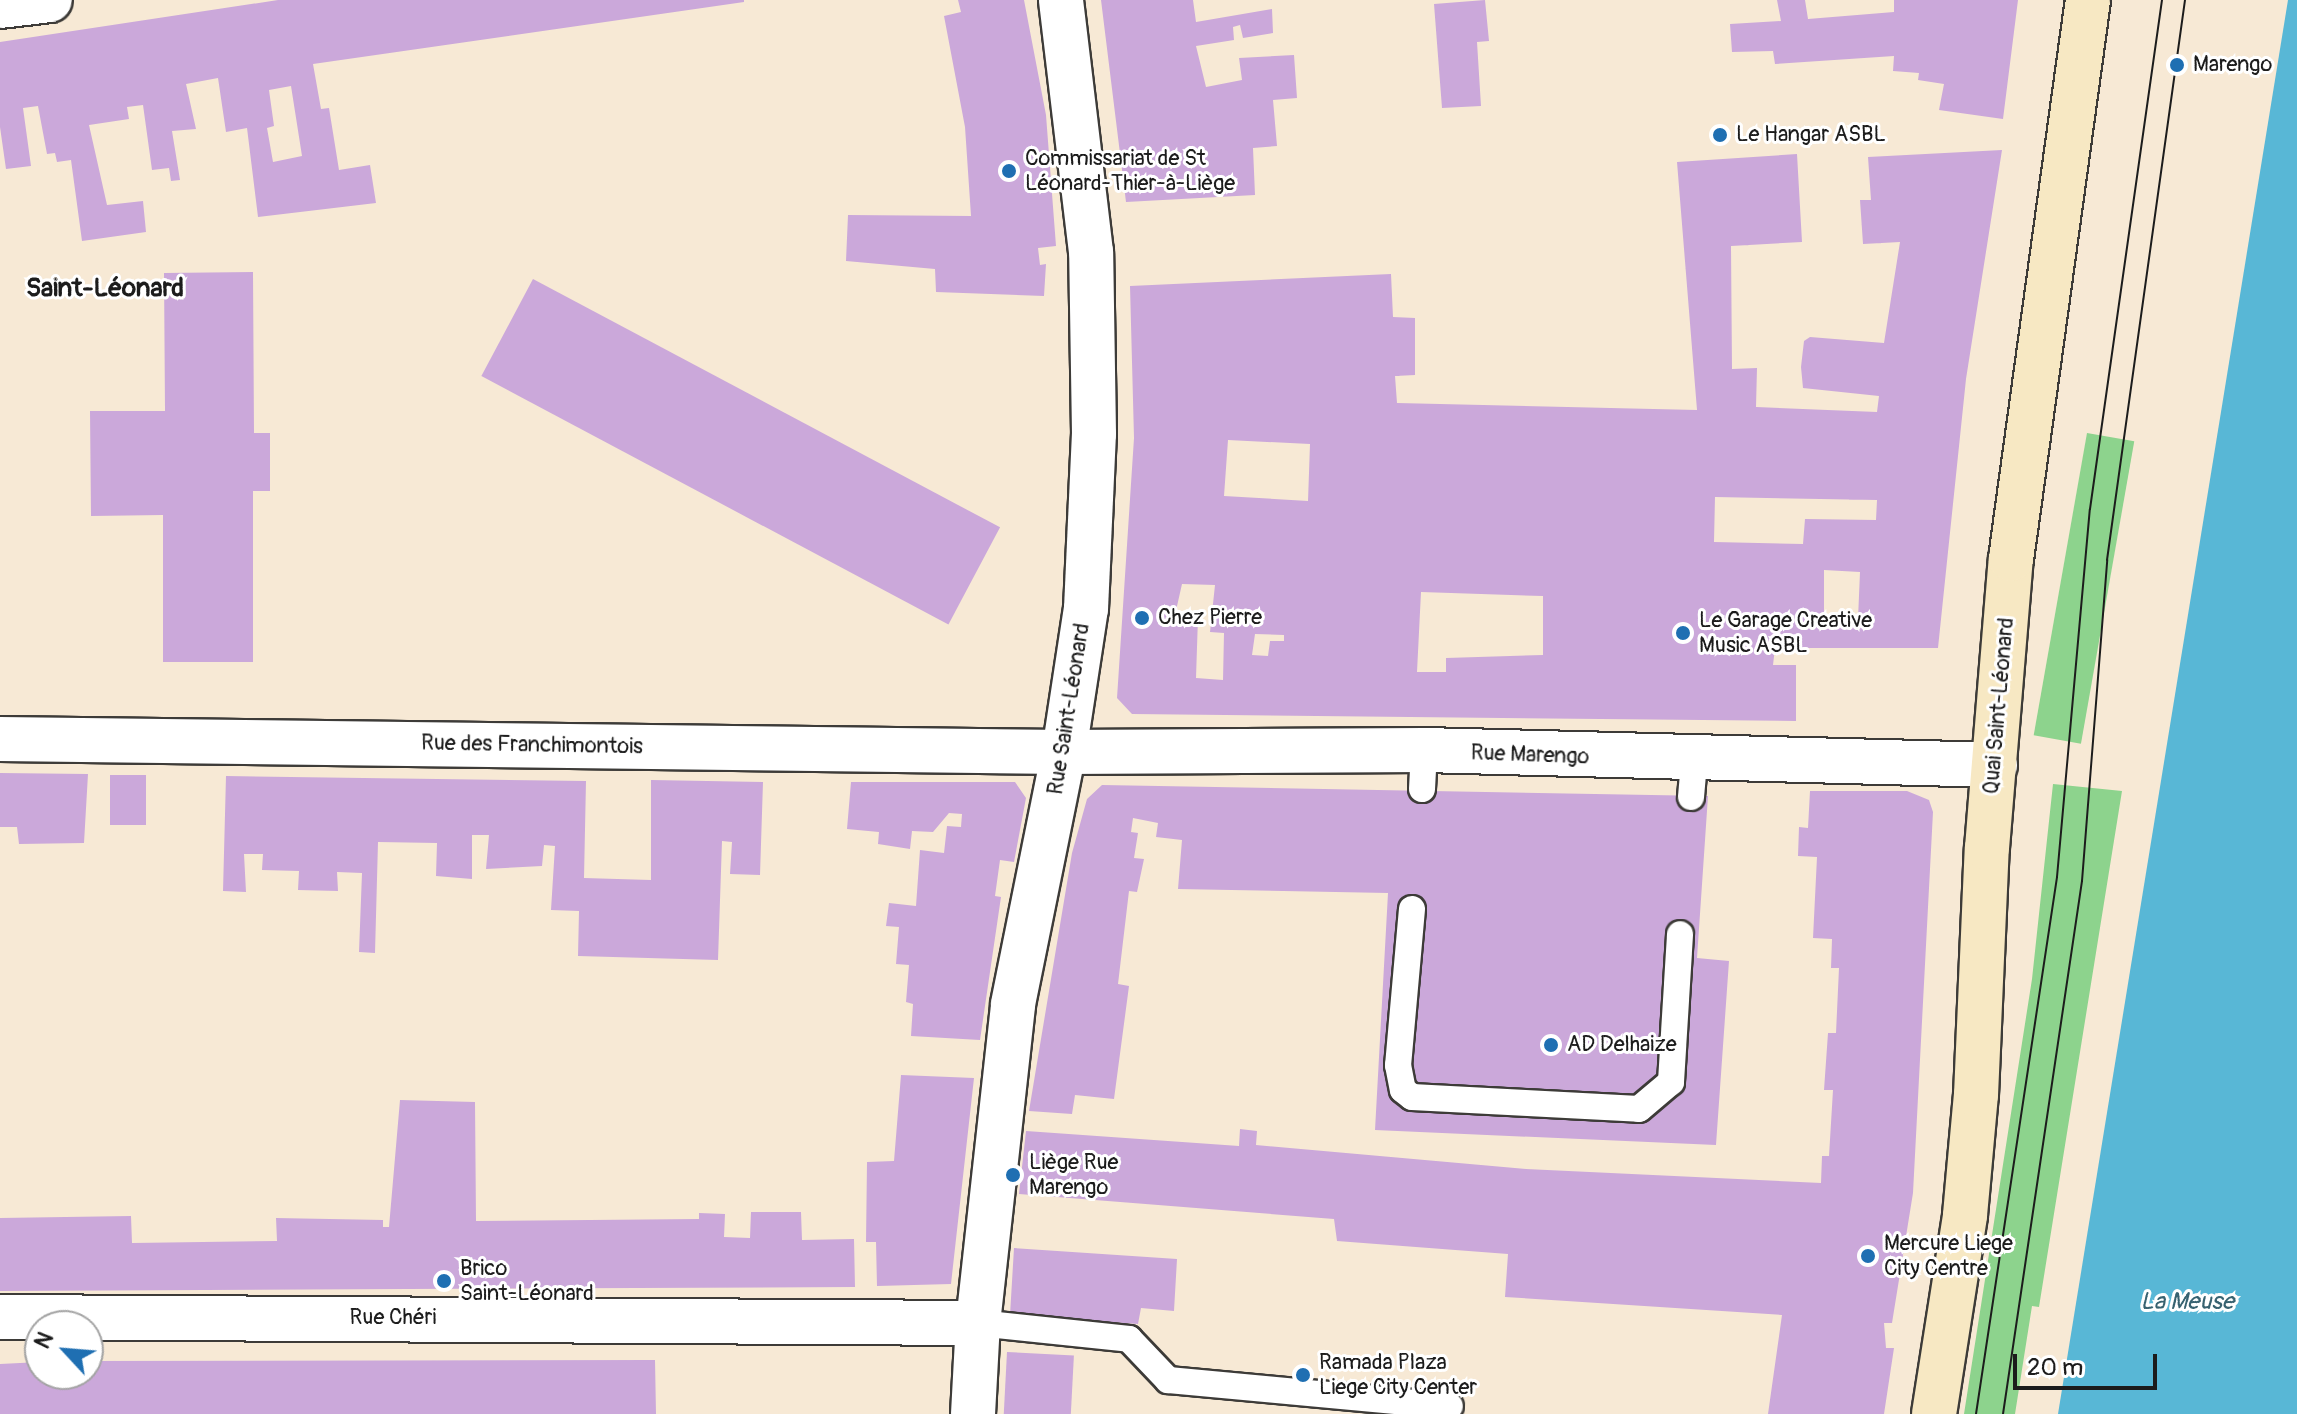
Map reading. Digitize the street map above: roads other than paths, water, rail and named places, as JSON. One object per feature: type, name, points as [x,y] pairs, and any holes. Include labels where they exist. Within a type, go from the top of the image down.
[{"type":"main road","name":"Quai Saint-Léonard","points":[[1934,1414],[1972,1140],[1995,765],[2026,427],[2088,0]]},
{"type":"street","points":[[0,6],[46,0]]},
{"type":"street","name":"Rue Saint-Léonard","points":[[973,1414],[978,1323],[1013,1004],[1064,752],[1086,609],[1094,434],[1091,252],[1061,0]]},
{"type":"street","name":"Rue des Franchimontois","points":[[0,739],[1064,752]]},
{"type":"street","name":"Rue Marengo","points":[[1064,752],[1423,770],[1693,779],[1890,759],[1995,765]]},
{"type":"street","name":"Rue Chéri","points":[[0,1317],[978,1323]]},
{"type":"lane","points":[[1412,909],[1398,1065],[1403,1090],[1412,1097],[1639,1109],[1671,1082],[1680,934]]},
{"type":"lane","points":[[978,1323],[1129,1339],[1168,1380],[1330,1406],[1450,1406]]},
{"type":"water","name":"La Meuse","points":[[2288,0],[2297,0],[2297,1414],[2058,1414]]},
{"type":"tram line","points":[[1976,1414],[2057,877],[2090,509],[2162,0]]},
{"type":"tram line","points":[[2003,1414],[2082,881],[2107,560],[2185,0]]},
{"type":"place","name":"Marengo","points":[[2177,65]]},
{"type":"place","name":"Le Hangar ASBL","points":[[1720,135]]},
{"type":"place","name":"Commissariat de St Léonard-Thier-à-Liège","points":[[1009,171]]},
{"type":"place","name":"Chez Pierre","points":[[1142,618]]},
{"type":"place","name":"Le Garage Creative Music ASBL","points":[[1683,633]]},
{"type":"place","name":"AD Delhaize","points":[[1551,1045]]},
{"type":"place","name":"Liège Rue Marengo","points":[[1013,1175]]},
{"type":"place","name":"Mercure Liege City Centre","points":[[1868,1256]]},
{"type":"place","name":"Brico Saint-Léonard","points":[[444,1281]]},
{"type":"place","name":"Ramada Plaza Liege City Center","points":[[1303,1375]]},
{"type":"district","name":"Saint-Léonard","points":[[105,289]]}]
